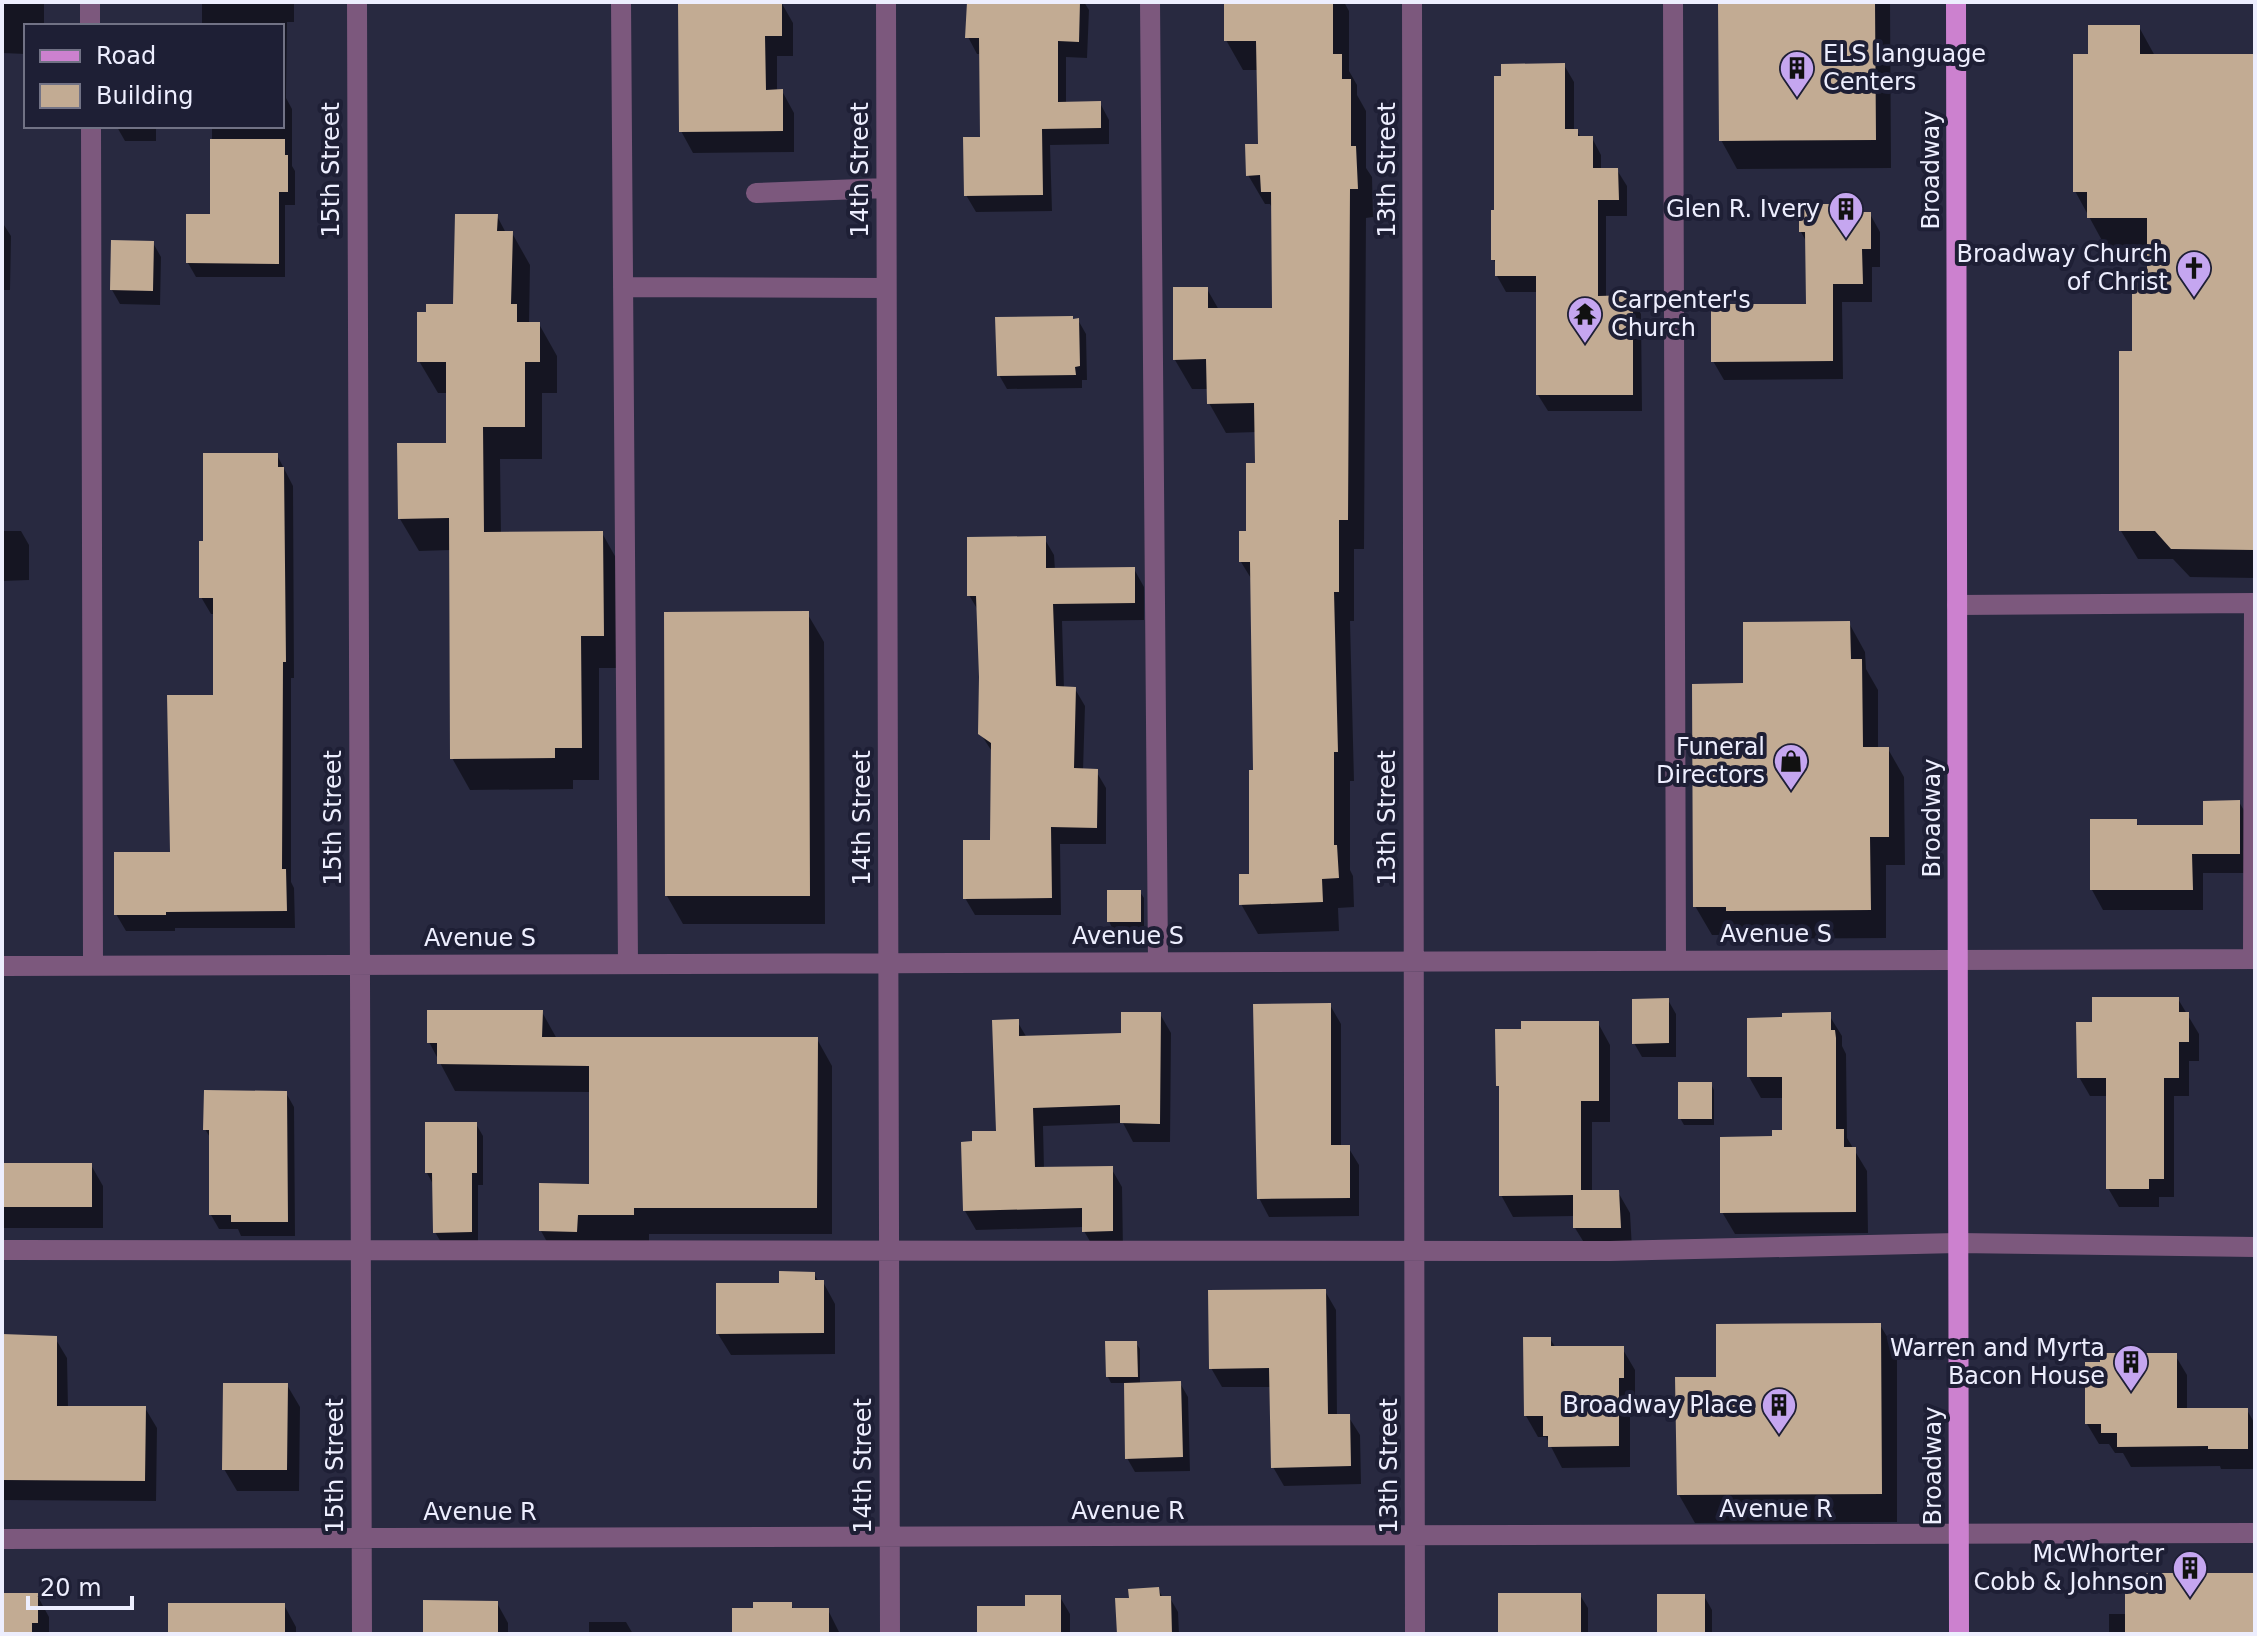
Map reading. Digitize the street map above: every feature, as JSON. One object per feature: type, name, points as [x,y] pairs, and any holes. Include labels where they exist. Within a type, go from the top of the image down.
[{"type":"main road","name":"Broadway","points":[[1956,2],[1959,1634]]},
{"type":"street","points":[[90,2],[90,24]]},
{"type":"street","name":"15th Street","points":[[357,2],[362,1634]]},
{"type":"street","points":[[621,2],[628,963]]},
{"type":"street","name":"14th Street","points":[[886,2],[890,1634]]},
{"type":"street","points":[[1150,2],[1158,962]]},
{"type":"street","name":"13th Street","points":[[1412,2],[1415,1634]]},
{"type":"street","points":[[1673,2],[1676,960]]},
{"type":"street","points":[[91,128],[93,965]]},
{"type":"street","points":[[756,193],[886,188]]},
{"type":"street","points":[[623,287],[886,288]]},
{"type":"street","points":[[1957,605],[2254,603],[2254,959]]},
{"type":"street","name":"Avenue S","points":[[2,966],[2254,959]]},
{"type":"street","points":[[2,1250],[1610,1251],[1957,1243],[2255,1247]]},
{"type":"street","name":"Avenue R","points":[[2,1539],[2255,1533]]},
{"type":"building","points":[[678,2],[782,2],[782,36],[765,36],[766,90],[783,89],[783,131],[679,132]]},
{"type":"building","points":[[967,2],[1080,2],[1079,42],[1058,41],[1058,102],[1101,101],[1101,128],[1042,129],[1043,195],[964,196],[963,137],[980,137],[979,38],[965,38]]},
{"type":"building","points":[[1224,2],[1333,2],[1333,54],[1342,54],[1342,79],[1351,79],[1351,146],[1356,146],[1358,189],[1350,189],[1348,520],[1339,520],[1339,592],[1334,592],[1338,752],[1334,752],[1334,845],[1337,845],[1339,878],[1322,879],[1323,902],[1239,905],[1239,874],[1249,874],[1249,770],[1253,770],[1250,562],[1239,562],[1239,531],[1246,531],[1246,463],[1255,463],[1254,403],[1207,404],[1206,359],[1173,360],[1173,287],[1208,287],[1208,308],[1272,308],[1271,192],[1261,192],[1260,175],[1246,176],[1245,144],[1258,144],[1256,41],[1224,41]]},
{"type":"building","name":"ELS language Centers","points":[[1718,2],[1875,2],[1876,140],[1719,141]]},
{"type":"building","name":"Broadway Church of Christ","points":[[2088,25],[2140,25],[2140,54],[2255,54],[2255,550],[2171,549],[2155,531],[2119,531],[2119,351],[2132,351],[2132,276],[2147,276],[2147,218],[2087,218],[2087,192],[2073,192],[2073,54],[2088,54]]},
{"type":"building","points":[[1565,63],[1565,129],[1578,129],[1578,136],[1593,136],[1593,168],[1618,168],[1619,200],[1598,200],[1598,296],[1633,295],[1633,395],[1536,395],[1536,276],[1495,276],[1495,260],[1491,260],[1494,76],[1501,76],[1501,64]]},
{"type":"building","points":[[210,139],[285,139],[288,192],[279,192],[279,264],[186,263],[186,214],[210,214]]},
{"type":"building","points":[[1799,204],[1844,204],[1844,212],[1871,212],[1871,249],[1862,249],[1863,284],[1833,284],[1833,361],[1711,362],[1711,304],[1806,304],[1805,232],[1799,232]]},
{"type":"building","points":[[455,214],[498,214],[497,231],[513,231],[511,304],[517,304],[517,322],[540,322],[540,362],[525,362],[525,427],[483,427],[484,532],[603,531],[604,636],[581,636],[582,748],[555,748],[555,758],[450,759],[449,518],[398,519],[397,443],[446,443],[446,362],[417,362],[417,312],[426,312],[426,304],[453,304]]},
{"type":"building","points":[[111,240],[154,241],[153,291],[110,290]]},
{"type":"building","points":[[1073,316],[1073,319],[1079,318],[1080,366],[1075,367],[1076,375],[997,376],[995,317]]},
{"type":"building","points":[[203,453],[278,453],[278,467],[284,467],[286,662],[283,662],[282,869],[286,869],[287,911],[114,915],[114,852],[170,852],[167,695],[213,695],[213,598],[199,598],[199,541],[203,541]]},
{"type":"building","points":[[1046,536],[1046,568],[1135,567],[1135,603],[1053,604],[1056,686],[1076,687],[1074,768],[1098,769],[1097,828],[1051,827],[1052,898],[963,899],[963,840],[990,840],[991,743],[978,734],[976,596],[967,596],[967,537]]},
{"type":"building","points":[[809,611],[810,896],[665,896],[664,612]]},
{"type":"building","name":"Funeral Directors","points":[[1850,621],[1851,659],[1862,659],[1863,747],[1889,747],[1889,837],[1870,837],[1871,910],[1726,911],[1726,907],[1693,907],[1692,684],[1743,683],[1743,622]]},
{"type":"building","points":[[2240,800],[2240,854],[2192,854],[2193,890],[2090,890],[2090,819],[2137,819],[2137,825],[2203,825],[2203,801]]},
{"type":"building","points":[[1107,890],[1141,890],[1141,922],[1107,922]]},
{"type":"building","points":[[2092,997],[2179,997],[2179,1012],[2189,1012],[2189,1042],[2179,1042],[2179,1078],[2164,1078],[2164,1179],[2149,1179],[2149,1189],[2106,1189],[2106,1078],[2077,1078],[2076,1022],[2092,1022]]},
{"type":"building","points":[[1669,998],[1669,1043],[1632,1044],[1632,999]]},
{"type":"building","points":[[1331,1003],[1331,1145],[1350,1145],[1350,1198],[1257,1199],[1253,1004]]},
{"type":"building","points":[[427,1010],[543,1010],[542,1037],[818,1037],[817,1208],[634,1208],[634,1215],[578,1215],[577,1232],[539,1231],[539,1183],[589,1184],[589,1066],[437,1064],[437,1043],[427,1043]]},
{"type":"building","points":[[1121,1012],[1161,1012],[1160,1124],[1120,1123],[1120,1105],[1033,1108],[1035,1167],[1113,1166],[1113,1231],[1082,1232],[1082,1208],[963,1211],[961,1142],[972,1141],[972,1131],[996,1131],[992,1020],[1019,1019],[1019,1036],[1121,1033]]},
{"type":"building","points":[[1831,1012],[1831,1030],[1835,1030],[1836,1038],[1836,1129],[1844,1129],[1844,1147],[1856,1147],[1856,1212],[1720,1213],[1720,1137],[1772,1136],[1772,1130],[1782,1130],[1782,1077],[1747,1077],[1747,1018],[1782,1017],[1782,1013]]},
{"type":"building","points":[[1521,1021],[1599,1021],[1599,1101],[1581,1101],[1581,1190],[1619,1190],[1621,1228],[1573,1228],[1573,1195],[1499,1196],[1499,1086],[1496,1086],[1495,1029],[1521,1029]]},
{"type":"building","points":[[1678,1082],[1712,1082],[1712,1119],[1678,1119]]},
{"type":"building","points":[[204,1090],[287,1091],[288,1222],[231,1222],[231,1215],[209,1215],[209,1130],[203,1130]]},
{"type":"building","points":[[425,1122],[477,1122],[477,1173],[472,1173],[472,1232],[433,1233],[432,1173],[425,1173]]},
{"type":"building","points":[[2,1163],[92,1163],[92,1207],[2,1207]]},
{"type":"building","points":[[779,1271],[815,1272],[815,1280],[824,1280],[824,1333],[716,1334],[716,1283],[779,1283]]},
{"type":"building","points":[[1326,1289],[1328,1414],[1350,1414],[1351,1466],[1271,1468],[1269,1368],[1209,1369],[1208,1290]]},
{"type":"building","name":"Broadway Place","points":[[1881,1323],[1882,1494],[1677,1495],[1675,1377],[1716,1377],[1716,1324]]},
{"type":"building","points":[[2,1334],[57,1336],[57,1406],[146,1406],[145,1481],[2,1480]]},
{"type":"building","points":[[1523,1337],[1551,1337],[1551,1346],[1624,1346],[1624,1378],[1619,1378],[1619,1446],[1548,1447],[1548,1436],[1543,1436],[1543,1416],[1524,1416]]},
{"type":"building","points":[[1105,1341],[1137,1341],[1138,1377],[1106,1377]]},
{"type":"building","name":"Warren and Myrta Bacon House","points":[[2100,1353],[2177,1353],[2177,1408],[2248,1408],[2248,1449],[2117,1447],[2117,1433],[2101,1433],[2101,1424],[2085,1424],[2085,1362],[2100,1362]]},
{"type":"building","points":[[1181,1381],[1183,1457],[1125,1459],[1124,1383]]},
{"type":"building","points":[[223,1383],[288,1383],[287,1470],[222,1470]]},
{"type":"building","name":"McWhorter Cobb & Johnson","points":[[2137,1573],[2255,1573],[2255,1634],[2125,1634],[2125,1586],[2137,1586]]},
{"type":"building","points":[[1159,1587],[1160,1596],[1171,1596],[1172,1634],[1117,1634],[1115,1598],[1129,1598],[1128,1589]]},
{"type":"building","points":[[2,1593],[38,1593],[38,1623],[32,1623],[32,1634],[2,1634]]},
{"type":"building","points":[[1498,1593],[1581,1593],[1581,1634],[1498,1634]]},
{"type":"building","points":[[1657,1594],[1705,1594],[1705,1634],[1657,1634]]},
{"type":"building","points":[[1025,1595],[1061,1595],[1061,1632],[977,1634],[977,1606],[1025,1606]]},
{"type":"building","points":[[423,1600],[498,1601],[498,1634],[423,1634]]},
{"type":"building","points":[[753,1602],[792,1602],[792,1608],[829,1608],[829,1634],[732,1634],[732,1608],[753,1608]]},
{"type":"building","points":[[168,1603],[285,1603],[285,1634],[168,1634]]},
{"type":"place","name":"ELS language Centers","points":[[1797,99]]},
{"type":"place","name":"Glen R. Ivery","points":[[1846,240]]},
{"type":"place","name":"Broadway Church of Christ","points":[[2194,299]]},
{"type":"place","name":"Carpenter's Church","points":[[1585,345]]},
{"type":"place","name":"Funeral Directors","points":[[1791,792]]},
{"type":"place","name":"Warren and Myrta Bacon House","points":[[2131,1393]]},
{"type":"place","name":"Broadway Place","points":[[1779,1436]]},
{"type":"place","name":"McWhorter Cobb & Johnson","points":[[2190,1599]]}]
